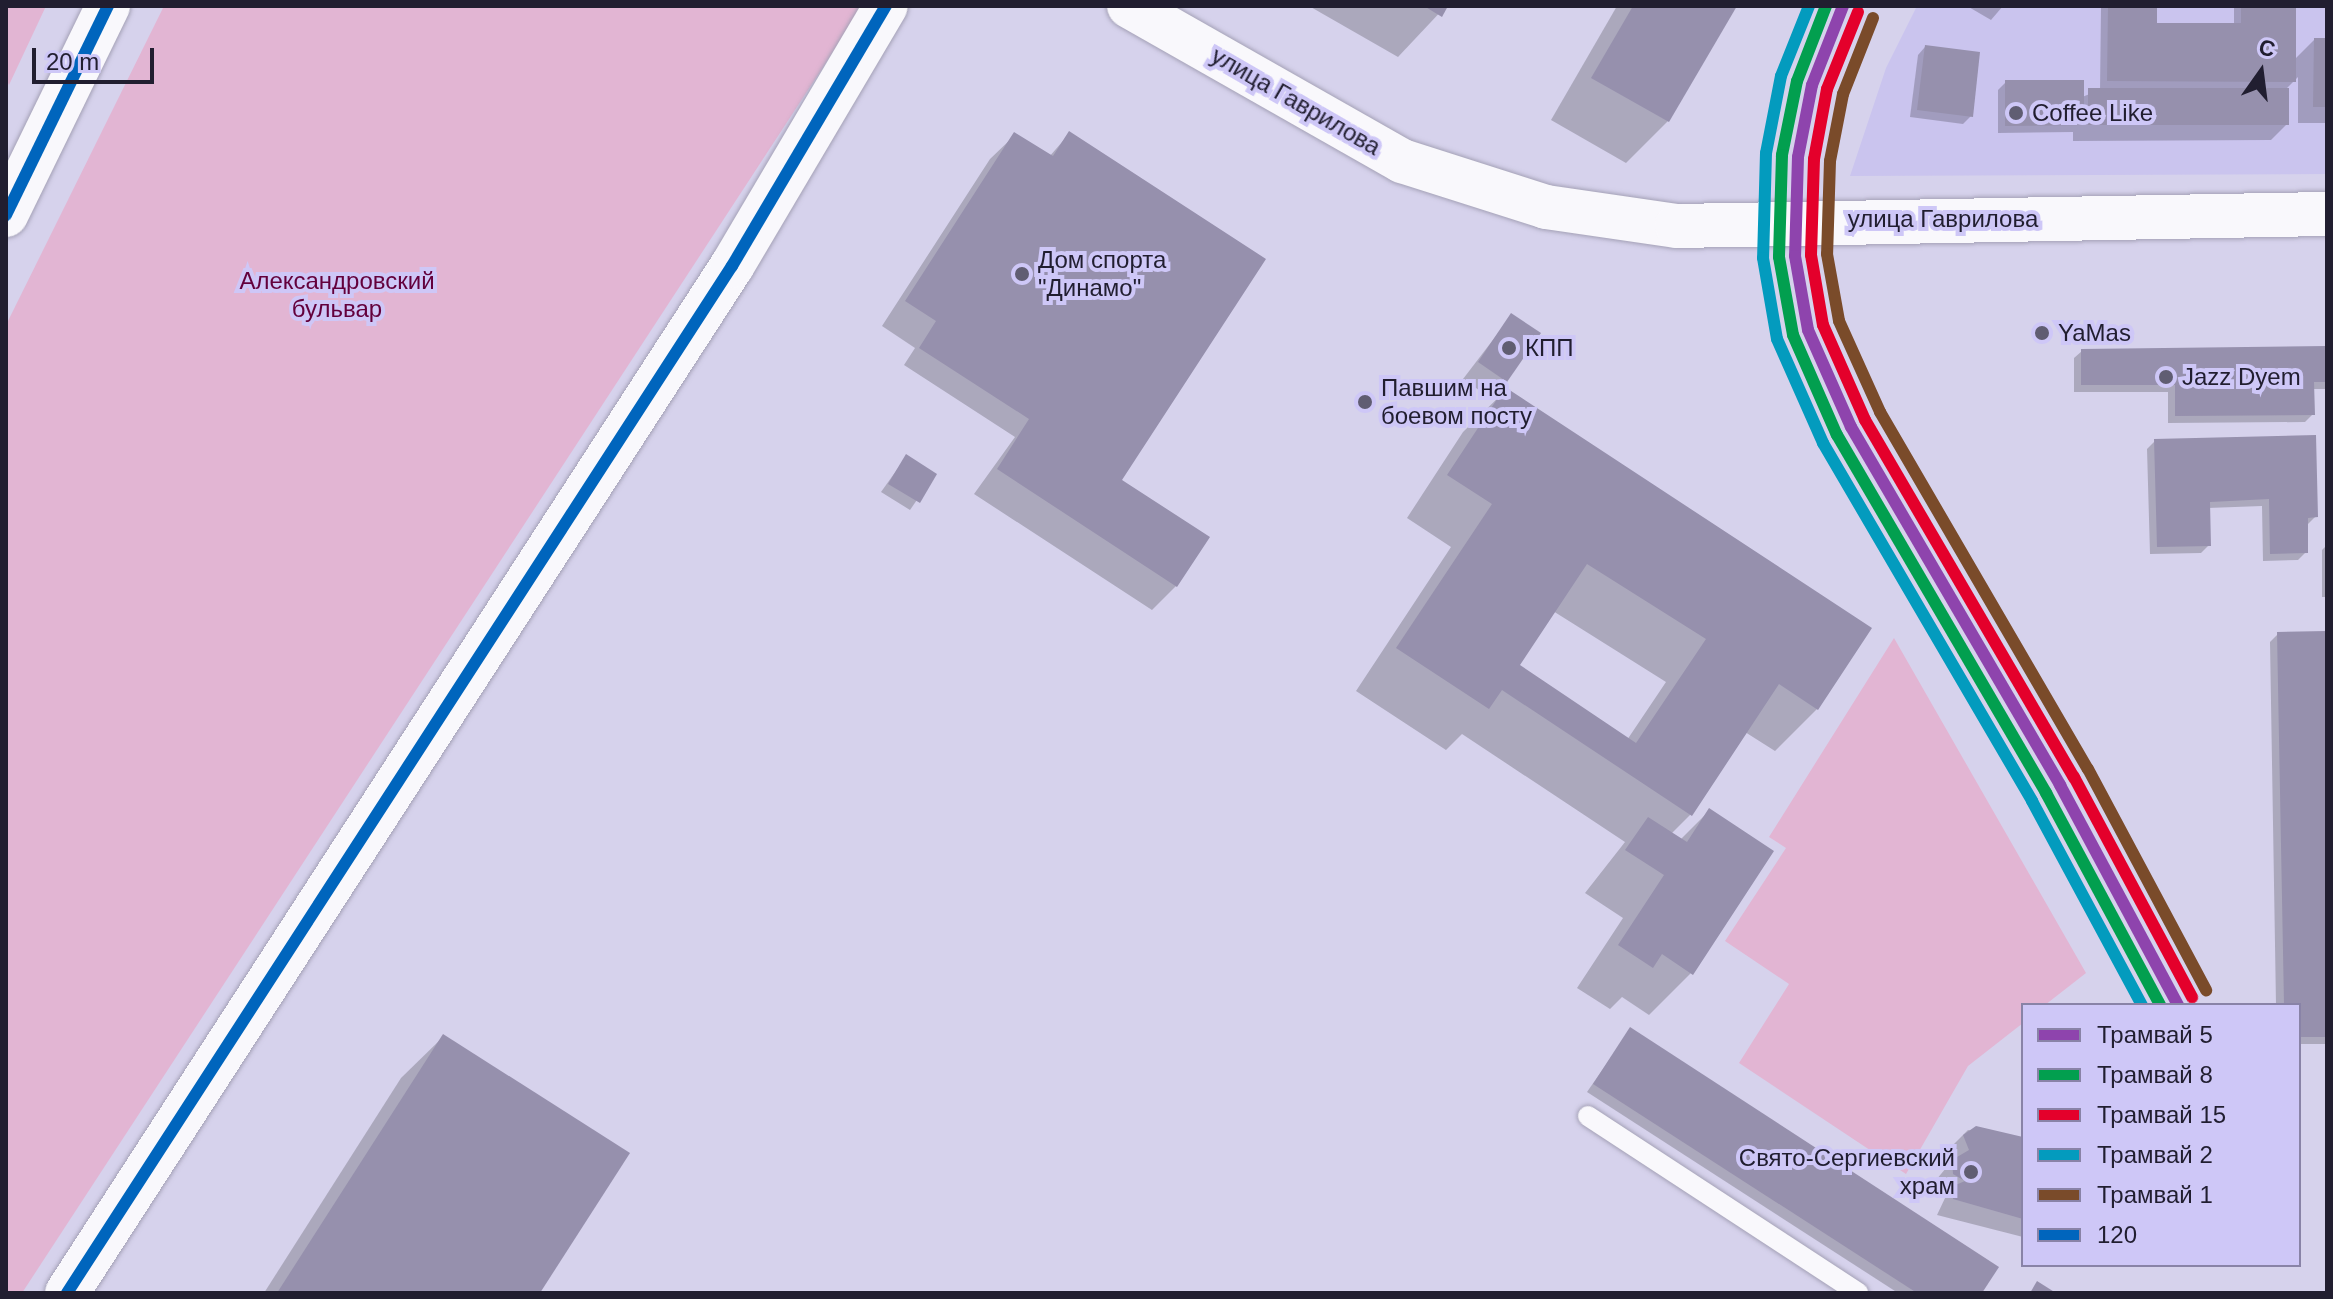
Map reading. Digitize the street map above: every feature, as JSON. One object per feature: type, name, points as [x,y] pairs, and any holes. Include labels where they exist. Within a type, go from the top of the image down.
[{"type":"main road","points":[[6,215],[108,6]]},
{"type":"main road","points":[[67,1293],[732,266],[886,6]]},
{"type":"main road","name":"улица Гаврилова","points":[[1129,6],[1402,161],[1546,207],[1677,226],[2327,214]]},
{"type":"lane","points":[[1588,1116],[1858,1293]]},
{"type":"shaded area","points":[[1917,6],[2327,6],[2327,174],[1850,176],[1886,68]]},
{"type":"green space","points":[[6,6],[46,6],[9,85],[6,79]]},
{"type":"green space","name":"Александровский бульвар","points":[[164,6],[863,6],[22,1293],[6,1293],[6,325]]},
{"type":"green space","points":[[1894,638],[2086,973],[2048,1003],[2021,1003],[2021,1025],[1968,1066],[1906,1174],[1739,1063],[1789,984],[1725,941],[1786,848],[1769,837]]},
{"type":"building","points":[[1424,6],[1448,6],[1442,17]]},
{"type":"building","points":[[1633,6],[1737,6],[1669,122],[1591,78]]},
{"type":"building","points":[[2108,6],[2157,6],[2157,23],[2241,23],[2241,6],[2296,6],[2296,82],[2107,81]]},
{"type":"building","points":[[2314,38],[2327,38],[2327,107],[2313,107]]},
{"type":"building","points":[[1925,45],[1980,52],[1973,117],[1917,110]]},
{"type":"building","points":[[2005,80],[2084,80],[2084,125],[2005,126]]},
{"type":"building","points":[[2088,88],[2289,88],[2289,125],[2088,125]]},
{"type":"building","points":[[1069,131],[1266,259],[1122,480],[1210,537],[1177,587],[997,469],[1029,419],[919,348],[936,321],[905,301],[1014,132],[1053,156]]},
{"type":"building","name":"КПП","points":[[1511,313],[1541,333],[1507,382],[1478,362]]},
{"type":"building","points":[[2327,346],[2327,382],[2314,382],[2315,415],[2175,416],[2175,385],[2081,385],[2081,349]]},
{"type":"building","points":[[1505,387],[1872,628],[1818,710],[1779,684],[1692,816],[1502,690],[1489,709],[1396,648],[1492,504],[1447,475]],"holes":[[[1587,564],[1706,639],[1636,743],[1520,665]]]},
{"type":"building","points":[[2316,435],[2318,517],[2308,518],[2308,553],[2270,554],[2269,499],[2210,502],[2211,546],[2157,547],[2154,439]]},
{"type":"building","points":[[906,454],[937,474],[920,503],[888,484]]},
{"type":"building","points":[[2327,631],[2327,1037],[2301,1037],[2301,1003],[2284,1003],[2277,632]]},
{"type":"building","points":[[1709,808],[1774,851],[1693,975],[1662,954],[1653,968],[1618,945],[1664,875],[1625,850],[1648,817],[1687,842]]},
{"type":"building","points":[[1630,1027],[1999,1267],[1982,1293],[1917,1293],[1593,1084]]},
{"type":"building","points":[[443,1034],[630,1153],[540,1293],[277,1293]]},
{"type":"building","name":"Свято-Сергиевский храм","points":[[1976,1126],[2021,1137],[2021,1218],[1953,1199],[1953,1186],[1965,1181],[1953,1174],[1952,1160],[1969,1150],[1963,1135]]},
{"type":"building","points":[[2037,1281],[2056,1293],[2030,1293]]},
{"type":"tram line","name":"2","points":[[1809,6],[1781,76],[1766,153],[1763,258],[1777,339],[1823,443],[2032,801],[2141,1003]]},
{"type":"tram line","name":"8","points":[[1826,6],[1797,81],[1782,155],[1779,257],[1793,335],[1837,435],[2046,793],[2159,1003]]},
{"type":"tram line","name":"5","points":[[1843,6],[1812,85],[1798,157],[1795,256],[1808,330],[1851,427],[2060,785],[2177,1003]]},
{"type":"tram line","name":"15","points":[[1858,12],[1827,89],[1814,159],[1811,255],[1823,325],[1865,420],[2074,777],[2192,997]]},
{"type":"tram line","name":"1","points":[[1873,18],[1843,94],[1830,161],[1827,254],[1839,321],[1880,412],[2088,769],[2206,990]]},
{"type":"transit line","name":"120","points":[[6,215],[108,6]]},
{"type":"transit line","name":"120","points":[[67,1293],[732,266],[886,6]]},
{"type":"place","name":"Coffee Like","points":[[2016,113]]},
{"type":"place","name":"Дом спорта \"Динамо\"","points":[[1022,274]]},
{"type":"place","name":"YaMas","points":[[2042,333]]},
{"type":"place","name":"КПП","points":[[1509,348]]},
{"type":"place","name":"Jazz Dyem","points":[[2166,377]]},
{"type":"place","name":"Павшим на боевом посту","points":[[1365,402]]},
{"type":"place","name":"Свято-Сергиевский храм","points":[[1971,1172]]}]
